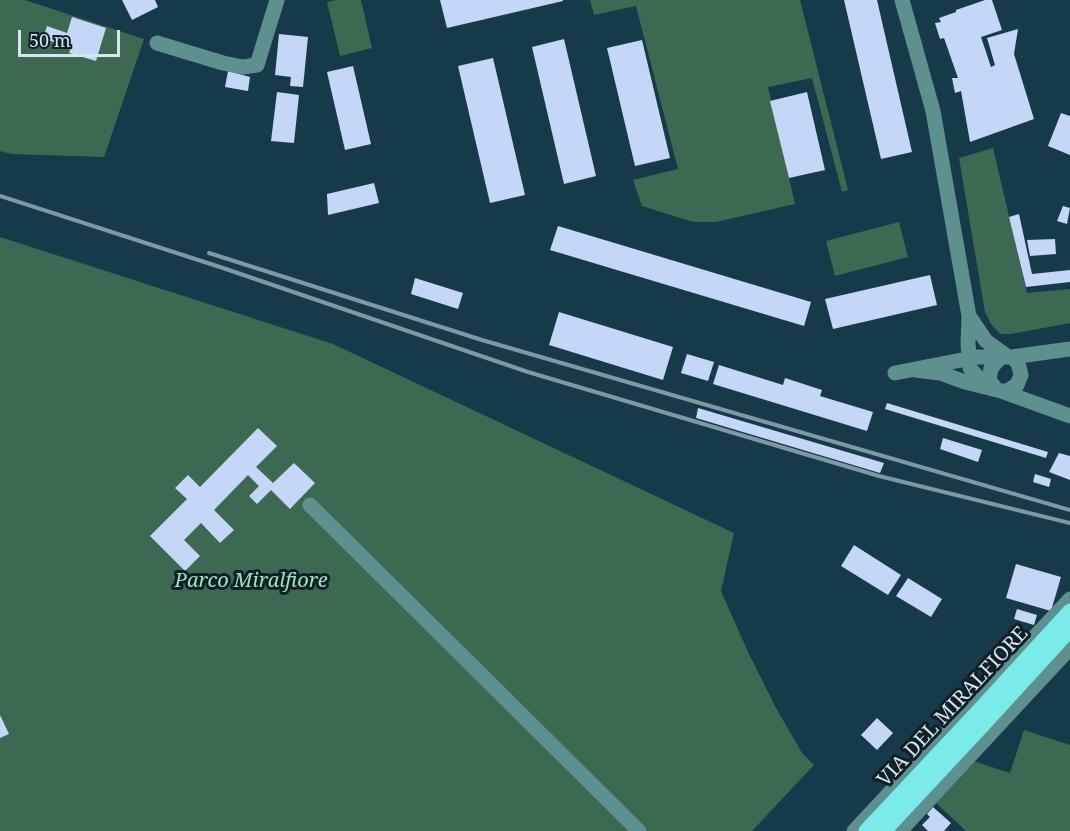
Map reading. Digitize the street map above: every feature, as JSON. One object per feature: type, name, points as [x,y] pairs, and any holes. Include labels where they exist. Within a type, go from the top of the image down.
[{"type":"main road","name":"VIA DEL MIRALFIORE","points":[[884,831],[1070,611]]},
{"type":"main road","name":"VIA DEL MIRALFIORE","points":[[866,831],[1070,630]]},
{"type":"street","points":[[157,43],[223,63],[243,67],[257,65],[277,0]]},
{"type":"street","points":[[902,0],[933,111],[969,316],[968,358],[973,373],[996,388],[1014,388],[1020,377],[1051,352]]},
{"type":"street","points":[[969,316],[986,341],[1018,363],[1020,377],[1037,403]]},
{"type":"street","points":[[895,373],[968,358],[1070,349]]},
{"type":"street","points":[[996,388],[991,368],[1006,356]]},
{"type":"street","points":[[915,370],[940,373],[996,388],[1070,416]]},
{"type":"street","points":[[310,505],[639,831]]},
{"type":"street","name":"VIA DEL MIRALFIORE","points":[[854,831],[1070,599]]},
{"type":"street","points":[[900,831],[1070,648]]},
{"type":"street","points":[[1007,669],[1022,680],[1022,699]]},
{"type":"street","points":[[987,690],[1013,702],[1022,699]]},
{"type":"green space","points":[[0,0],[25,0],[144,39],[104,157],[11,154],[0,151]]},
{"type":"green space","points":[[361,0],[372,48],[340,56],[327,2]]},
{"type":"green space","points":[[590,0],[800,0],[848,190],[842,192],[812,78],[768,87],[795,204],[716,222],[693,222],[642,206],[633,180],[678,169],[636,6],[594,15]]},
{"type":"green space","points":[[993,148],[1027,293],[1070,289],[1070,323],[1000,334],[991,324],[985,312],[959,158]]},
{"type":"green space","points":[[899,222],[908,257],[835,276],[826,241]]},
{"type":"green space","name":"Parco Miralfiore","points":[[0,237],[333,344],[734,533],[721,591],[776,708],[802,753],[814,765],[752,831],[0,831]]},
{"type":"green space","points":[[1024,730],[1070,745],[1070,831],[966,831],[935,802],[973,761],[1010,773]]},
{"type":"building","points":[[122,0],[155,0],[158,7],[132,20]]},
{"type":"building","points":[[440,0],[563,0],[563,1],[447,28]]},
{"type":"building","points":[[844,0],[877,0],[912,152],[881,159]]},
{"type":"building","points":[[985,0],[992,0],[1002,30],[981,37],[991,67],[995,65],[987,38],[1018,29],[1014,54],[1034,119],[970,142],[961,91],[955,93],[952,78],[958,78],[944,38],[940,39],[935,23],[941,22],[939,18],[956,12],[956,10]]},
{"type":"building","points":[[72,17],[106,28],[96,61],[69,53],[71,47],[43,39],[47,26],[67,33]]},
{"type":"building","points":[[279,34],[308,37],[303,87],[290,86],[291,77],[275,75]]},
{"type":"building","points":[[564,39],[596,176],[564,184],[532,47]]},
{"type":"building","points":[[642,40],[670,158],[635,166],[607,48]]},
{"type":"building","points":[[493,58],[525,195],[490,203],[458,66]]},
{"type":"building","points":[[353,66],[371,144],[345,150],[327,72]]},
{"type":"building","points":[[228,71],[250,77],[248,91],[225,87]]},
{"type":"building","points":[[277,92],[299,95],[294,143],[271,141]]},
{"type":"building","points":[[807,92],[825,170],[789,178],[770,101]]},
{"type":"building","points":[[1061,113],[1070,116],[1070,155],[1048,146]]},
{"type":"building","points":[[374,183],[379,203],[328,215],[327,194]]},
{"type":"building","points":[[1063,206],[1070,208],[1067,224],[1057,221]]},
{"type":"building","points":[[1019,214],[1032,274],[1070,270],[1070,282],[1026,287],[1009,217]]},
{"type":"building","points":[[558,226],[811,302],[804,326],[550,250]]},
{"type":"building","points":[[1055,239],[1056,254],[1030,256],[1027,240]]},
{"type":"building","points":[[930,275],[937,305],[833,329],[825,299]]},
{"type":"building","points":[[415,278],[463,293],[458,309],[411,294]]},
{"type":"building","points":[[559,312],[673,347],[663,380],[549,345]]},
{"type":"building","points":[[687,354],[714,362],[708,381],[681,373]]},
{"type":"building","points":[[719,365],[783,385],[785,378],[822,390],[820,396],[873,412],[867,431],[713,384]]},
{"type":"building","points":[[887,403],[1048,452],[1046,458],[885,409]]},
{"type":"building","points":[[698,408],[884,463],[880,473],[696,418]]},
{"type":"building","points":[[258,428],[277,446],[256,467],[273,483],[294,463],[315,483],[290,509],[271,490],[257,504],[249,496],[259,486],[248,475],[214,510],[234,530],[220,543],[201,523],[184,540],[200,556],[185,571],[150,536],[187,499],[175,488],[188,475],[200,487]]},
{"type":"building","points":[[943,438],[982,450],[978,462],[940,449]]},
{"type":"building","points":[[1059,453],[1070,456],[1070,480],[1049,472]]},
{"type":"building","points":[[1035,474],[1051,479],[1049,487],[1033,482]]},
{"type":"building","points":[[854,545],[901,575],[888,595],[841,566]]},
{"type":"building","points":[[1016,564],[1061,577],[1051,611],[1006,598]]},
{"type":"building","points":[[908,578],[942,599],[931,617],[896,596]]},
{"type":"building","points":[[1017,609],[1037,615],[1034,625],[1014,619]]},
{"type":"building","points":[[0,715],[9,734],[0,738]]},
{"type":"building","points":[[877,718],[893,733],[877,750],[861,735]]},
{"type":"building","points":[[933,807],[951,823],[944,831],[928,831],[922,825],[930,817],[927,814]]},
{"type":"railway","points":[[0,196],[220,267],[528,372],[879,476],[1070,523]]},
{"type":"railway","points":[[209,253],[482,340],[1070,510]]}]
